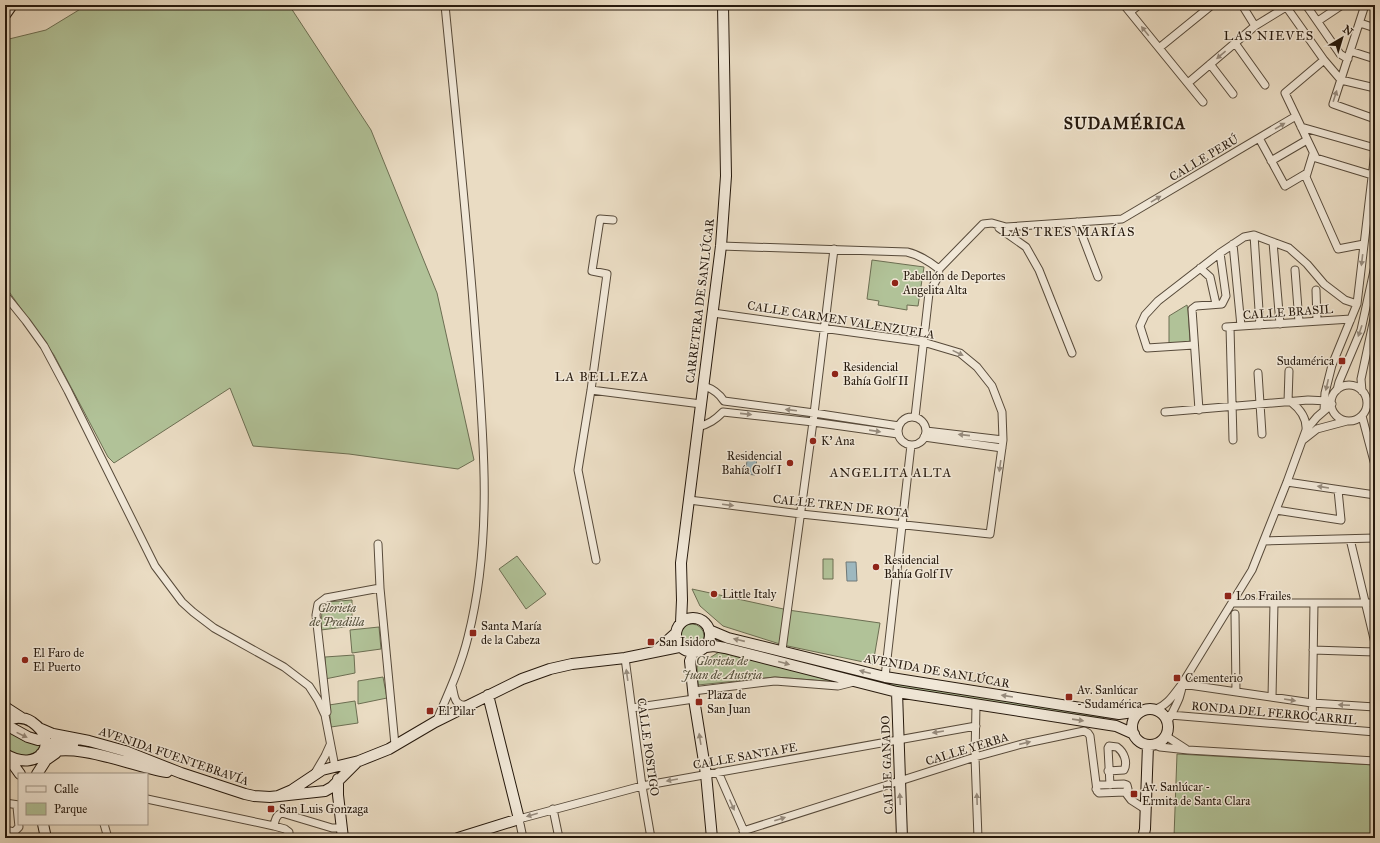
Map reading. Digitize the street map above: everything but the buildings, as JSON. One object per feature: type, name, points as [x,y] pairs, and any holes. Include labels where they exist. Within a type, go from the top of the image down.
[{"type":"main road","points":[[5,15],[12,5]]},
{"type":"main road","name":"CARRETERA DE SANLÚCAR","points":[[681,623],[681,563],[721,246],[726,176],[723,5]]},
{"type":"main road","points":[[682,600],[700,620],[706,624],[710,637],[706,647],[701,651],[693,653],[685,651],[679,647],[676,641],[678,626],[690,618],[700,620]]},
{"type":"main road","name":"AVENIDA DE SANLÚCAR","points":[[709,630],[728,638],[782,650],[885,677],[1119,714],[1141,711]]},
{"type":"main road","points":[[655,652],[676,633]]},
{"type":"main road","name":"AVENIDA DE SANLÚCAR","points":[[706,647],[714,646],[725,648],[897,692],[1116,726],[1134,734]]},
{"type":"main road","points":[[339,811],[333,800],[315,787],[315,774],[326,769],[359,761],[395,745],[488,695],[522,679],[550,669],[572,664],[624,658],[679,647]]},
{"type":"main road","points":[[693,653],[690,661],[706,776],[710,838]]},
{"type":"main road","name":"CALLE GANADO","points":[[897,692],[902,838]]},
{"type":"main road","points":[[458,838],[519,819],[488,695]]},
{"type":"main road","name":"AVENIDA FUENTEBRAVÍA","points":[[5,707],[22,718],[29,720],[39,728],[53,734],[89,741],[125,751],[181,773],[245,794],[261,797],[320,792]]},
{"type":"main road","points":[[1156,709],[1169,718],[1166,736],[1159,743],[1151,745],[1138,741],[1132,730],[1133,721],[1136,715],[1141,711],[1156,709]]},
{"type":"main road","points":[[22,718],[11,718],[7,723],[22,735],[38,740]]},
{"type":"main road","points":[[33,773],[32,765],[45,747],[45,737],[39,728]]},
{"type":"main road","points":[[1145,835],[1151,745]]},
{"type":"main road","points":[[38,773],[56,747]]},
{"type":"main road","points":[[6,755],[21,761],[38,757],[56,747],[93,748],[181,773]]},
{"type":"main road","points":[[6,755],[19,773]]},
{"type":"main road","points":[[320,792],[329,789],[338,782],[345,773],[359,761]]},
{"type":"main road","points":[[335,767],[338,782],[341,835]]},
{"type":"main road","name":"AVENIDA FUENTEBRAVÍA","points":[[278,796],[292,790],[315,774]]},
{"type":"main road","points":[[43,825],[46,838]]},
{"type":"street","points":[[436,722],[452,686],[468,638],[481,564],[484,494],[483,426],[469,237],[445,5]]},
{"type":"street","points":[[1124,5],[1203,102]]},
{"type":"street","points":[[1130,12],[1138,5]]},
{"type":"street","points":[[1159,48],[1212,5]]},
{"type":"street","points":[[1242,5],[1255,26]]},
{"type":"street","points":[[1188,83],[1255,26],[1286,7],[1294,5]]},
{"type":"street","points":[[1306,5],[1340,54],[1348,59]]},
{"type":"street","points":[[1318,21],[1342,5]]},
{"type":"street","points":[[1365,5],[1333,104],[1375,119]]},
{"type":"street","points":[[1286,7],[1324,60],[1341,80],[1375,88]]},
{"type":"street","points":[[1360,23],[1375,28]]},
{"type":"street","points":[[1235,43],[1265,85]]},
{"type":"street","points":[[1350,51],[1375,59]]},
{"type":"street","points":[[1324,60],[1285,93],[1316,158],[1372,175]]},
{"type":"street","points":[[1210,64],[1233,94]]},
{"type":"street","name":"CALLE PERÚ","points":[[1077,222],[1122,219],[1296,116]]},
{"type":"street","points":[[1301,127],[1375,148]]},
{"type":"street","points":[[1259,138],[1285,186],[1307,173]]},
{"type":"street","points":[[1271,161],[1307,140]]},
{"type":"street","points":[[1347,421],[1337,416],[1333,412],[1325,393],[1332,365],[1356,304],[1375,152]]},
{"type":"street","points":[[1313,154],[1306,177],[1338,249],[1364,244]]},
{"type":"street","points":[[596,560],[578,470],[607,274],[592,271],[600,220],[613,220]]},
{"type":"street","points":[[915,417],[929,293],[938,277],[939,269],[983,224],[992,223],[1006,227],[1077,222],[1098,277]]},
{"type":"street","points":[[992,223],[1010,234],[1026,248],[1039,270],[1072,353]]},
{"type":"street","points":[[1194,345],[1147,348],[1140,326],[1145,316],[1158,300],[1220,253],[1244,237],[1254,235],[1289,248],[1307,264],[1324,284],[1345,300],[1356,304]]},
{"type":"street","points":[[1254,235],[1260,325]]},
{"type":"street","points":[[1273,242],[1280,324]]},
{"type":"street","points":[[1233,244],[1241,326]]},
{"type":"street","points":[[721,246],[907,252],[919,255],[939,269]]},
{"type":"street","points":[[782,650],[813,422],[834,249]]},
{"type":"street","points":[[1199,410],[1192,309],[1196,306],[1222,304],[1226,296],[1220,253]]},
{"type":"street","points":[[1337,390],[1338,382],[1361,330],[1375,266]]},
{"type":"street","points":[[1200,268],[1210,277],[1216,304]]},
{"type":"street","points":[[1295,270],[1299,322]]},
{"type":"street","points":[[1316,290],[1318,321]]},
{"type":"street","points":[[5,295],[44,346],[155,566],[173,592],[193,612],[214,628],[294,674],[309,686],[318,700],[326,721],[335,767]]},
{"type":"street","name":"CALLE CARMEN VALENZUELA","points":[[713,313],[824,327],[923,342],[960,353],[977,367],[992,386],[1002,412],[1003,440],[990,534]]},
{"type":"street","points":[[1362,391],[1361,379],[1375,314]]},
{"type":"street","name":"CALLE BRASIL","points":[[1232,407],[1228,327],[1350,319]]},
{"type":"street","points":[[1289,371],[1290,402]]},
{"type":"street","points":[[1258,373],[1262,434]]},
{"type":"street","points":[[1303,440],[1317,429],[1358,419],[1362,416],[1367,405],[1367,399],[1362,391],[1354,386],[1348,385],[1342,387],[1337,390],[1324,410],[1306,430]]},
{"type":"street","points":[[698,427],[709,424],[723,412],[724,401],[719,394],[713,389],[704,386]]},
{"type":"street","points":[[591,390],[701,404]]},
{"type":"street","points":[[724,401],[899,426]]},
{"type":"street","points":[[1165,412],[1290,402],[1329,402]]},
{"type":"street","points":[[1156,709],[1163,707],[1172,698],[1182,684],[1252,570],[1306,430],[1306,425],[1302,414],[1297,406],[1290,402]]},
{"type":"street","points":[[1232,407],[1233,440]]},
{"type":"street","points":[[723,412],[813,422],[898,434]]},
{"type":"street","points":[[1362,416],[1374,456],[1375,465]]},
{"type":"street","points":[[909,417],[915,417],[923,423],[925,434],[920,442],[911,445],[901,440],[898,434],[899,426],[902,421],[909,417]]},
{"type":"street","points":[[925,434],[1003,440]]},
{"type":"street","points":[[925,434],[1002,448]]},
{"type":"street","points":[[885,677],[911,445]]},
{"type":"street","points":[[1287,482],[1375,495]]},
{"type":"street","points":[[1276,510],[1341,520],[1338,490]]},
{"type":"street","name":"CALLE TREN DE ROTA","points":[[689,500],[801,514],[990,534]]},
{"type":"street","points":[[1350,538],[1375,643]]},
{"type":"street","points":[[1264,541],[1375,538]]},
{"type":"street","points":[[378,544],[380,588],[395,745]]},
{"type":"street","points":[[326,721],[327,713],[316,616],[318,604],[326,598],[380,588]]},
{"type":"street","points":[[1232,603],[1375,603]]},
{"type":"street","points":[[1272,697],[1274,603]]},
{"type":"street","points":[[1312,727],[1314,603]]},
{"type":"street","points":[[1235,614],[1236,692]]},
{"type":"street","points":[[1313,650],[1375,652]]},
{"type":"street","name":"CALLE POSTIGO","points":[[624,658],[651,838]]},
{"type":"street","points":[[632,708],[694,695],[775,681],[838,686],[857,682]]},
{"type":"street","points":[[309,686],[318,687],[323,683]]},
{"type":"street","points":[[1182,684],[1312,703],[1375,707]]},
{"type":"street","points":[[1169,718],[1180,698],[1182,684]]},
{"type":"street","points":[[452,686],[455,699],[460,704],[469,705]]},
{"type":"street","points":[[445,701],[455,699]]},
{"type":"street","points":[[976,705],[975,757],[978,838]]},
{"type":"street","name":"RONDA DEL FERROCARRIL","points":[[1169,718],[1375,732]]},
{"type":"street","name":"CALLE SANTA FE","points":[[519,819],[642,786],[706,776],[718,772],[976,726]]},
{"type":"street","name":"CALLE YERBA","points":[[743,831],[975,757],[1022,744],[1084,731],[1090,736],[1096,789]]},
{"type":"street","points":[[1166,736],[1188,750]]},
{"type":"street","points":[[315,774],[326,756],[330,743]]},
{"type":"street","points":[[1151,745],[1188,750],[1375,761]]},
{"type":"street","points":[[1108,771],[1110,785]]},
{"type":"street","points":[[718,772],[743,831],[748,838]]},
{"type":"street","points":[[1124,784],[1127,785],[1128,789],[1124,792],[1099,793],[1096,789],[1098,785],[1110,785],[1124,784]]},
{"type":"street","points":[[1124,792],[1131,800],[1146,809]]},
{"type":"street","points":[[148,799],[285,829],[289,832],[290,838]]},
{"type":"street","points":[[5,803],[18,806],[18,817]]},
{"type":"street","points":[[552,809],[559,838]]},
{"type":"street","points":[[274,826],[276,817],[278,814],[282,813],[332,828],[341,835]]},
{"type":"street","points":[[519,819],[523,838]]},
{"type":"street","points":[[5,830],[15,835],[19,825]]},
{"type":"street","points":[[104,825],[108,838]]},
{"type":"green space","points":[[87,5],[289,5],[371,130],[437,293],[474,460],[458,469],[349,454],[253,446],[230,388],[114,463],[108,457],[54,355],[5,286],[5,40],[46,30]]},
{"type":"green space","name":"Pabellón de Deportes Angelita Alta","points":[[872,260],[924,267],[918,306],[907,305],[907,310],[878,305],[879,301],[867,299]]},
{"type":"green space","points":[[1187,305],[1190,341],[1169,345],[1169,316]]},
{"type":"green space","points":[[517,556],[546,594],[526,609],[499,569]]},
{"type":"green space","points":[[823,559],[833,559],[833,579],[823,579]]},
{"type":"green space","points":[[692,589],[788,610],[880,623],[873,664],[783,645],[723,626],[700,606]]},
{"type":"green space","name":"Glorieta de Pradilla","points":[[352,600],[352,626],[321,630],[322,609],[327,602]]},
{"type":"green space","points":[[692,624],[701,627],[704,636],[701,645],[692,648],[683,645],[680,636],[683,627]]},
{"type":"green space","points":[[379,627],[381,649],[352,653],[350,630]]},
{"type":"green space","points":[[732,641],[875,678],[1104,714],[1103,720],[897,687],[730,646]]},
{"type":"green space","name":"Glorieta de Juan de Austria","points":[[719,652],[841,681],[837,682],[775,677],[698,685],[697,666]]},
{"type":"green space","points":[[354,655],[355,673],[325,679],[325,657]]},
{"type":"green space","points":[[383,677],[387,698],[358,704],[358,681]]},
{"type":"green space","points":[[355,701],[358,723],[331,727],[329,705]]},
{"type":"green space","points":[[5,727],[41,743],[38,749],[30,755],[25,756],[14,754],[9,751],[5,747]]},
{"type":"green space","points":[[1177,754],[1375,765],[1375,838],[1174,837]]},
{"type":"water","name":"Residencial Bahía Golf I","points":[[748,455],[757,457],[755,475],[745,474]]},
{"type":"water","points":[[846,562],[856,562],[857,581],[847,581]]},
{"type":"place","name":"Pabellón de Deportes Angelita Alta","points":[[895,283]]},
{"type":"place","name":"Sudamérica","points":[[1342,361]]},
{"type":"place","name":"Residencial Bahía Golf II","points":[[835,374]]},
{"type":"place","name":"K' Ana","points":[[813,441]]},
{"type":"place","name":"Residencial Bahía Golf I","points":[[790,463]]},
{"type":"place","name":"Residencial Bahía Golf IV","points":[[876,567]]},
{"type":"place","name":"Little Italy","points":[[714,594]]},
{"type":"place","name":"Los Frailes","points":[[1228,596]]},
{"type":"place","name":"Santa María de la Cabeza","points":[[473,633]]},
{"type":"place","name":"San Isidoro","points":[[651,642]]},
{"type":"place","name":"El Faro de El Puerto","points":[[25,660]]},
{"type":"place","name":"Cementerio","points":[[1177,678]]},
{"type":"place","name":"Av. Sanlúcar - Sudamérica","points":[[1069,697]]},
{"type":"place","name":"Plaza de San Juan","points":[[699,702]]},
{"type":"place","name":"El Pilar","points":[[430,711]]},
{"type":"place","name":"Av. Sanlúcar - Ermita de Santa Clara","points":[[1134,794]]},
{"type":"place","name":"San Luis Gonzaga","points":[[271,809]]},
{"type":"district","name":"LAS NIEVES","points":[[1269,36]]},
{"type":"district","name":"SUDAMÉRICA","points":[[1125,123]]},
{"type":"district","name":"LAS TRES MARÍAS","points":[[1068,232]]},
{"type":"district","name":"LA BELLEZA","points":[[602,377]]},
{"type":"district","name":"ANGELITA ALTA","points":[[891,473]]}]
